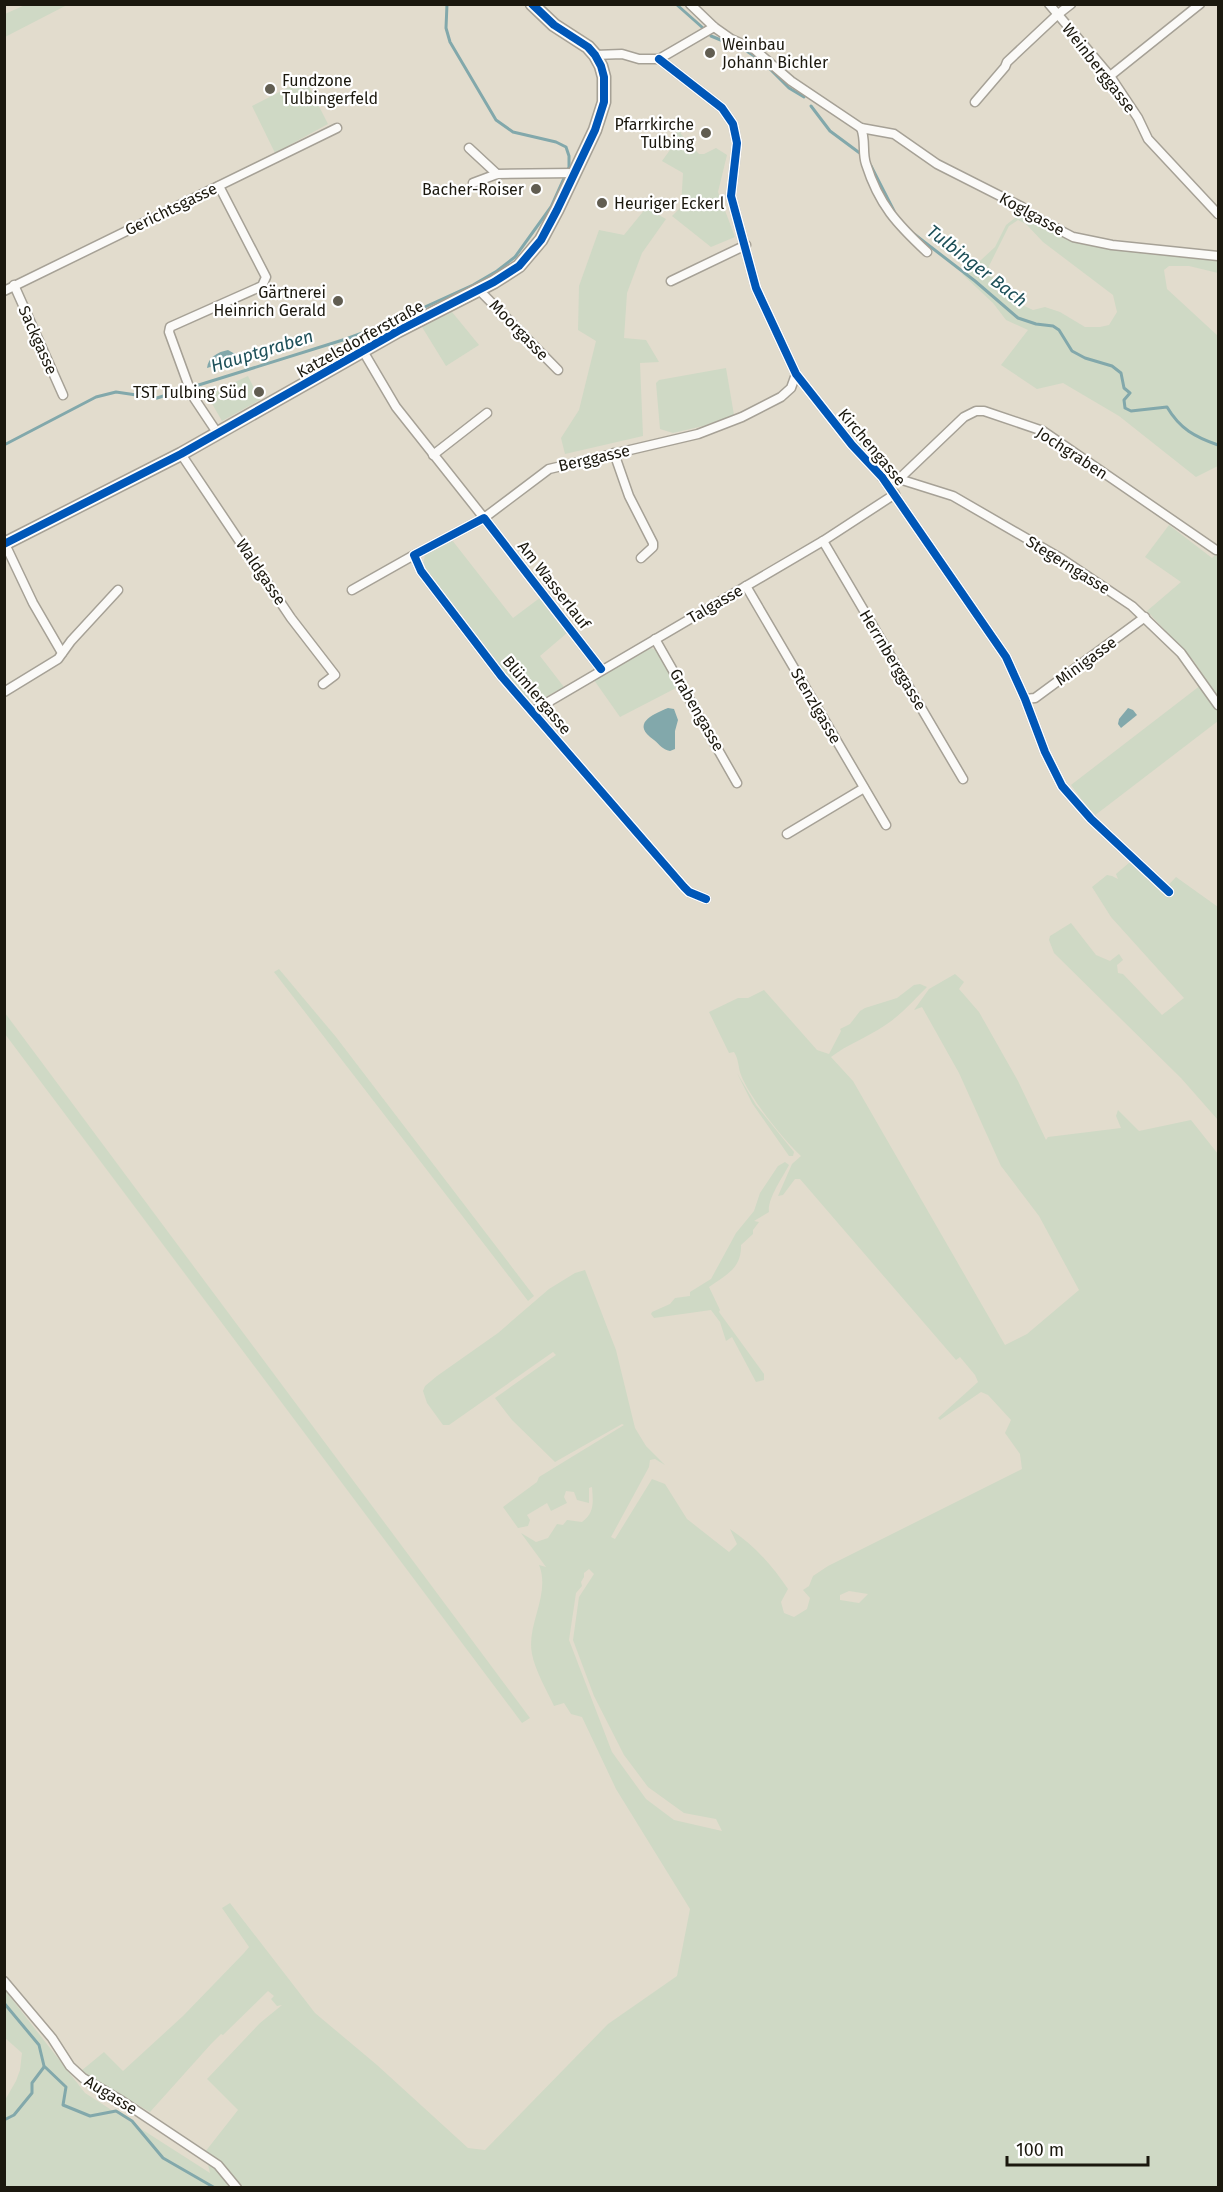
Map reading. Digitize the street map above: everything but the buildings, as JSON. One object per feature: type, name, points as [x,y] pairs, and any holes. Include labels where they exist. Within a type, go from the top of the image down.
[{"type":"street","points":[[532,4],[554,25],[595,54],[622,54],[639,59],[659,59],[714,27]]},
{"type":"street","points":[[690,4],[714,27],[731,39],[754,49],[791,81],[861,128],[865,138],[865,162],[883,206],[900,227],[927,252]]},
{"type":"street","name":"Weinberggasse","points":[[1049,4],[1110,76],[1138,118],[1148,139],[1218,214]]},
{"type":"street","points":[[975,102],[1007,62],[1071,4]]},
{"type":"street","points":[[1110,76],[1200,4]]},
{"type":"street","name":"Katzelsdorferstraße","points":[[5,544],[182,454],[363,351],[509,273],[541,240],[595,130],[604,102],[604,77],[595,54]]},
{"type":"street","name":"Kirchengasse","points":[[659,59],[722,108],[733,124],[737,143],[731,196],[756,288],[796,374],[852,445],[895,494],[1006,657],[1045,752],[1062,786],[1091,819],[1169,892]]},
{"type":"street","name":"Gerichtsgasse","points":[[4,291],[337,128]]},
{"type":"street","name":"Koglgasse","points":[[861,128],[894,134],[937,164],[1022,207],[1029,214],[1073,237],[1112,245],[1218,256]]},
{"type":"street","points":[[469,148],[497,174]]},
{"type":"street","points":[[473,183],[497,174],[575,173]]},
{"type":"street","points":[[218,434],[192,395],[169,332],[170,327],[262,286],[266,276],[219,186]]},
{"type":"street","points":[[671,281],[746,245]]},
{"type":"street","name":"Sackgasse","points":[[14,285],[63,395]]},
{"type":"street","name":"Moorgasse","points":[[479,290],[558,370]]},
{"type":"street","points":[[352,590],[484,518],[396,407],[363,351]]},
{"type":"street","name":"Berggasse","points":[[484,518],[549,468],[698,434],[742,417],[781,397],[791,388],[796,374]]},
{"type":"street","name":"Jochgraben","points":[[899,479],[964,417],[976,411],[984,411],[1043,431],[1216,550]]},
{"type":"street","points":[[433,454],[487,413]]},
{"type":"street","points":[[614,453],[629,496],[653,543],[653,547],[641,558]]},
{"type":"street","name":"Waldgasse","points":[[182,454],[291,618],[335,675],[323,684]]},
{"type":"street","name":"Stegerngasse","points":[[882,477],[899,479],[953,496],[1062,559],[1132,606],[1180,653],[1218,705]]},
{"type":"street","name":"Talgasse","points":[[533,711],[601,669],[823,541],[895,494]]},
{"type":"street","name":"Am Wasserlauf","points":[[484,518],[601,669]]},
{"type":"street","name":"Herrnberggasse","points":[[823,541],[963,779]]},
{"type":"street","points":[[5,544],[33,603],[62,652]]},
{"type":"street","name":"Blümlergasse","points":[[414,555],[421,571],[502,677],[684,887],[689,892],[706,899]]},
{"type":"street","name":"Stenzlgasse","points":[[746,586],[886,825]]},
{"type":"street","points":[[4,692],[58,659],[118,590]]},
{"type":"street","name":"Minigasse","points":[[1025,699],[1035,698],[1145,617]]},
{"type":"street","name":"Grabengasse","points":[[655,639],[737,783]]},
{"type":"street","points":[[787,834],[864,788]]},
{"type":"street","name":"Augasse","points":[[4,1982],[52,2038],[70,2066],[83,2078],[218,2165],[237,2187]]},
{"type":"green space","points":[[25,5],[67,5],[5,37],[5,14]]},
{"type":"green space","points":[[305,79],[328,124],[275,153],[252,106]]},
{"type":"green space","points":[[677,116],[680,116],[681,134],[699,154],[716,148],[727,155],[718,192],[735,237],[711,247],[672,216],[681,207],[683,173],[662,161],[675,140]]},
{"type":"green space","points":[[646,208],[666,219],[642,253],[627,293],[624,338],[646,340],[659,362],[640,363],[643,436],[565,454],[561,438],[579,410],[596,341],[578,330],[579,286],[599,230],[624,235]]},
{"type":"green space","points":[[1021,213],[1064,236],[1218,259],[1218,273],[1189,266],[1169,266],[1164,270],[1167,289],[1218,336],[1218,466],[1196,477],[1119,416],[1063,383],[1037,389],[1001,365],[1028,330],[1006,320],[993,303],[962,274],[995,247],[1006,225]],"holes":[[[1018,220],[1026,224],[1043,242],[1113,295],[1117,312],[1109,325],[1085,327],[1060,312],[1045,307],[1033,310],[1020,304],[994,282],[989,266],[1009,226]]]},
{"type":"green space","points":[[452,312],[479,345],[446,366],[422,327]]},
{"type":"green space","points":[[726,368],[734,415],[673,433],[660,429],[656,383],[659,380]]},
{"type":"green space","points":[[248,376],[260,400],[222,421],[207,395]]},
{"type":"green space","points":[[860,438],[892,469],[889,473],[877,468],[853,444]]},
{"type":"green space","points":[[1169,525],[1212,558],[1218,552],[1218,697],[1193,660],[1147,611],[1181,582],[1145,557]]},
{"type":"green space","points":[[452,540],[513,618],[541,597],[567,633],[540,656],[564,687],[540,700],[529,700],[475,639],[426,572],[423,564],[425,555]]},
{"type":"green space","points":[[651,648],[656,650],[678,687],[620,717],[594,680]]},
{"type":"green space","points":[[1201,685],[1218,712],[1218,721],[1094,816],[1071,785]]},
{"type":"green space","points":[[1130,862],[1162,892],[1176,877],[1218,907],[1218,1120],[1181,1078],[1054,953],[1049,940],[1050,936],[1071,923],[1096,955],[1110,961],[1119,954],[1123,960],[1117,965],[1118,973],[1123,974],[1162,1015],[1184,998],[1111,917],[1092,887],[1107,875],[1118,879],[1116,874]]},
{"type":"green space","points":[[279,969],[336,1037],[534,1296],[528,1301],[274,972]]},
{"type":"green space","points":[[955,974],[964,982],[959,989],[979,1012],[1018,1081],[1046,1140],[1048,1137],[1121,1128],[1116,1116],[1118,1110],[1139,1131],[1191,1120],[1218,1154],[1218,2187],[5,2187],[5,2100],[20,2070],[22,2053],[5,2038],[4,1989],[85,2093],[210,2173],[205,2152],[238,2110],[207,2079],[260,2023],[282,2005],[277,2006],[271,1999],[274,1996],[268,1991],[211,2044],[150,2112],[81,2071],[104,2052],[123,2071],[183,2016],[244,1953],[249,1947],[222,1908],[230,1903],[315,2013],[377,2065],[468,2148],[485,2150],[608,2024],[677,1976],[690,1909],[616,1789],[582,1717],[571,1714],[564,1703],[554,1706],[538,1674],[532,1654],[532,1632],[542,1587],[539,1565],[546,1567],[521,1533],[536,1542],[548,1538],[557,1524],[563,1525],[567,1520],[582,1522],[591,1511],[592,1487],[589,1488],[589,1503],[577,1500],[574,1492],[566,1491],[564,1497],[567,1503],[551,1511],[547,1503],[527,1515],[530,1520],[528,1526],[518,1528],[503,1507],[537,1482],[539,1477],[624,1425],[622,1424],[555,1462],[512,1420],[495,1398],[556,1355],[553,1352],[449,1425],[443,1425],[427,1403],[423,1391],[425,1386],[437,1376],[498,1333],[549,1289],[575,1273],[585,1270],[616,1350],[635,1428],[646,1446],[665,1465],[655,1459],[650,1460],[649,1467],[611,1537],[615,1539],[652,1479],[665,1484],[687,1519],[729,1552],[737,1544],[730,1529],[762,1556],[788,1589],[781,1602],[784,1613],[794,1617],[807,1609],[810,1598],[803,1590],[809,1586],[813,1576],[828,1566],[1022,1469],[1020,1454],[1005,1433],[1011,1420],[988,1395],[981,1392],[940,1420],[938,1418],[978,1382],[975,1375],[960,1357],[956,1360],[800,1179],[795,1179],[783,1195],[778,1196],[792,1164],[801,1156],[759,1106],[745,1084],[736,1055],[734,1052],[729,1053],[709,1012],[738,998],[748,998],[764,990],[817,1050],[829,1054],[840,1029],[850,1024],[860,1011],[897,998],[914,985],[920,984],[927,987],[890,1022],[831,1057],[853,1081],[1005,1345],[1027,1334],[1079,1290],[1039,1216],[1001,1166],[959,1073],[922,1007],[914,1010],[929,989]],"holes":[[[589,1569],[594,1574],[579,1597],[573,1640],[594,1696],[624,1755],[648,1787],[684,1813],[716,1819],[722,1831],[674,1820],[646,1799],[612,1752],[569,1640],[576,1593],[582,1586],[584,1573]],[[849,1591],[868,1594],[859,1603],[840,1600],[840,1595]]]},
{"type":"green space","points":[[5,1013],[530,1718],[522,1723],[5,1034]]},
{"type":"green space","points":[[737,1073],[756,1105],[794,1152],[793,1156],[789,1156],[752,1103]]},
{"type":"green space","points":[[785,1162],[789,1165],[773,1195],[769,1212],[754,1221],[759,1222],[753,1234],[741,1245],[741,1253],[736,1265],[709,1287],[719,1312],[764,1374],[764,1380],[756,1382],[732,1337],[726,1341],[720,1322],[711,1310],[654,1318],[651,1314],[670,1304],[675,1298],[690,1296],[690,1292],[711,1279],[736,1233],[754,1211],[760,1193],[778,1166]]},
{"type":"water","points":[[228,350],[235,354],[236,359],[207,368],[214,356]]},
{"type":"water","points":[[668,708],[674,709],[678,720],[675,731],[675,749],[670,751],[663,748],[644,729],[650,717]]},
{"type":"water","points":[[1128,708],[1137,715],[1121,728],[1118,724],[1119,719]]},
{"type":"waterway","name":"Hauptgraben","points":[[4,445],[96,397],[116,392],[157,398],[346,339],[392,322],[473,285],[515,257],[551,207],[569,167],[569,156],[566,147],[556,142],[513,132],[496,120],[450,42],[446,28],[447,4]]},
{"type":"waterway","name":"Tulbinger Bach","points":[[676,4],[703,28]]},
{"type":"waterway","name":"Tulbinger Bach","points":[[711,36],[745,50],[762,61]]},
{"type":"waterway","name":"Tulbinger Bach","points":[[767,66],[789,88],[804,97]]},
{"type":"waterway","name":"Tulbinger Bach","points":[[811,106],[830,131],[861,154]]},
{"type":"waterway","name":"Tulbinger Bach","points":[[871,166],[894,211]]},
{"type":"waterway","name":"Tulbinger Bach","points":[[914,234],[1018,318],[1036,324],[1053,326],[1059,330],[1072,351],[1085,358],[1112,366],[1121,373],[1124,388],[1130,393],[1124,400],[1125,408],[1131,411],[1167,407],[1177,421],[1189,431],[1218,445]]},
{"type":"waterway","points":[[4,2003],[39,2045],[44,2066],[66,2087],[63,2105],[90,2116],[116,2111],[132,2121],[163,2158],[215,2188]]},
{"type":"waterway","points":[[4,2120],[14,2115],[32,2093],[32,2083],[44,2067]]},
{"type":"cycle path","points":[[4,544],[181,454],[398,331],[494,282],[519,266],[541,240],[557,210],[595,130],[604,102],[604,77],[595,55],[588,47],[554,25],[532,4]]},
{"type":"cycle path","points":[[659,59],[722,108],[733,124],[737,143],[731,196],[756,288],[796,374],[852,445],[882,477],[1006,657],[1045,752],[1062,786],[1091,819],[1169,892]]},
{"type":"cycle path","points":[[601,669],[484,518],[414,555],[421,571],[502,677],[684,887],[689,892],[706,899]]},
{"type":"place","name":"Weinbau Johann Bichler","points":[[710,53]]},
{"type":"place","name":"Fundzone Tulbingerfeld","points":[[270,89]]},
{"type":"place","name":"Pfarrkirche Tulbing","points":[[706,133]]},
{"type":"place","name":"Bacher-Roiser","points":[[536,189]]},
{"type":"place","name":"Heuriger Eckerl","points":[[602,203]]},
{"type":"place","name":"Gärtnerei Heinrich Gerald","points":[[338,301]]},
{"type":"place","name":"TST Tulbing Süd","points":[[259,392]]}]
